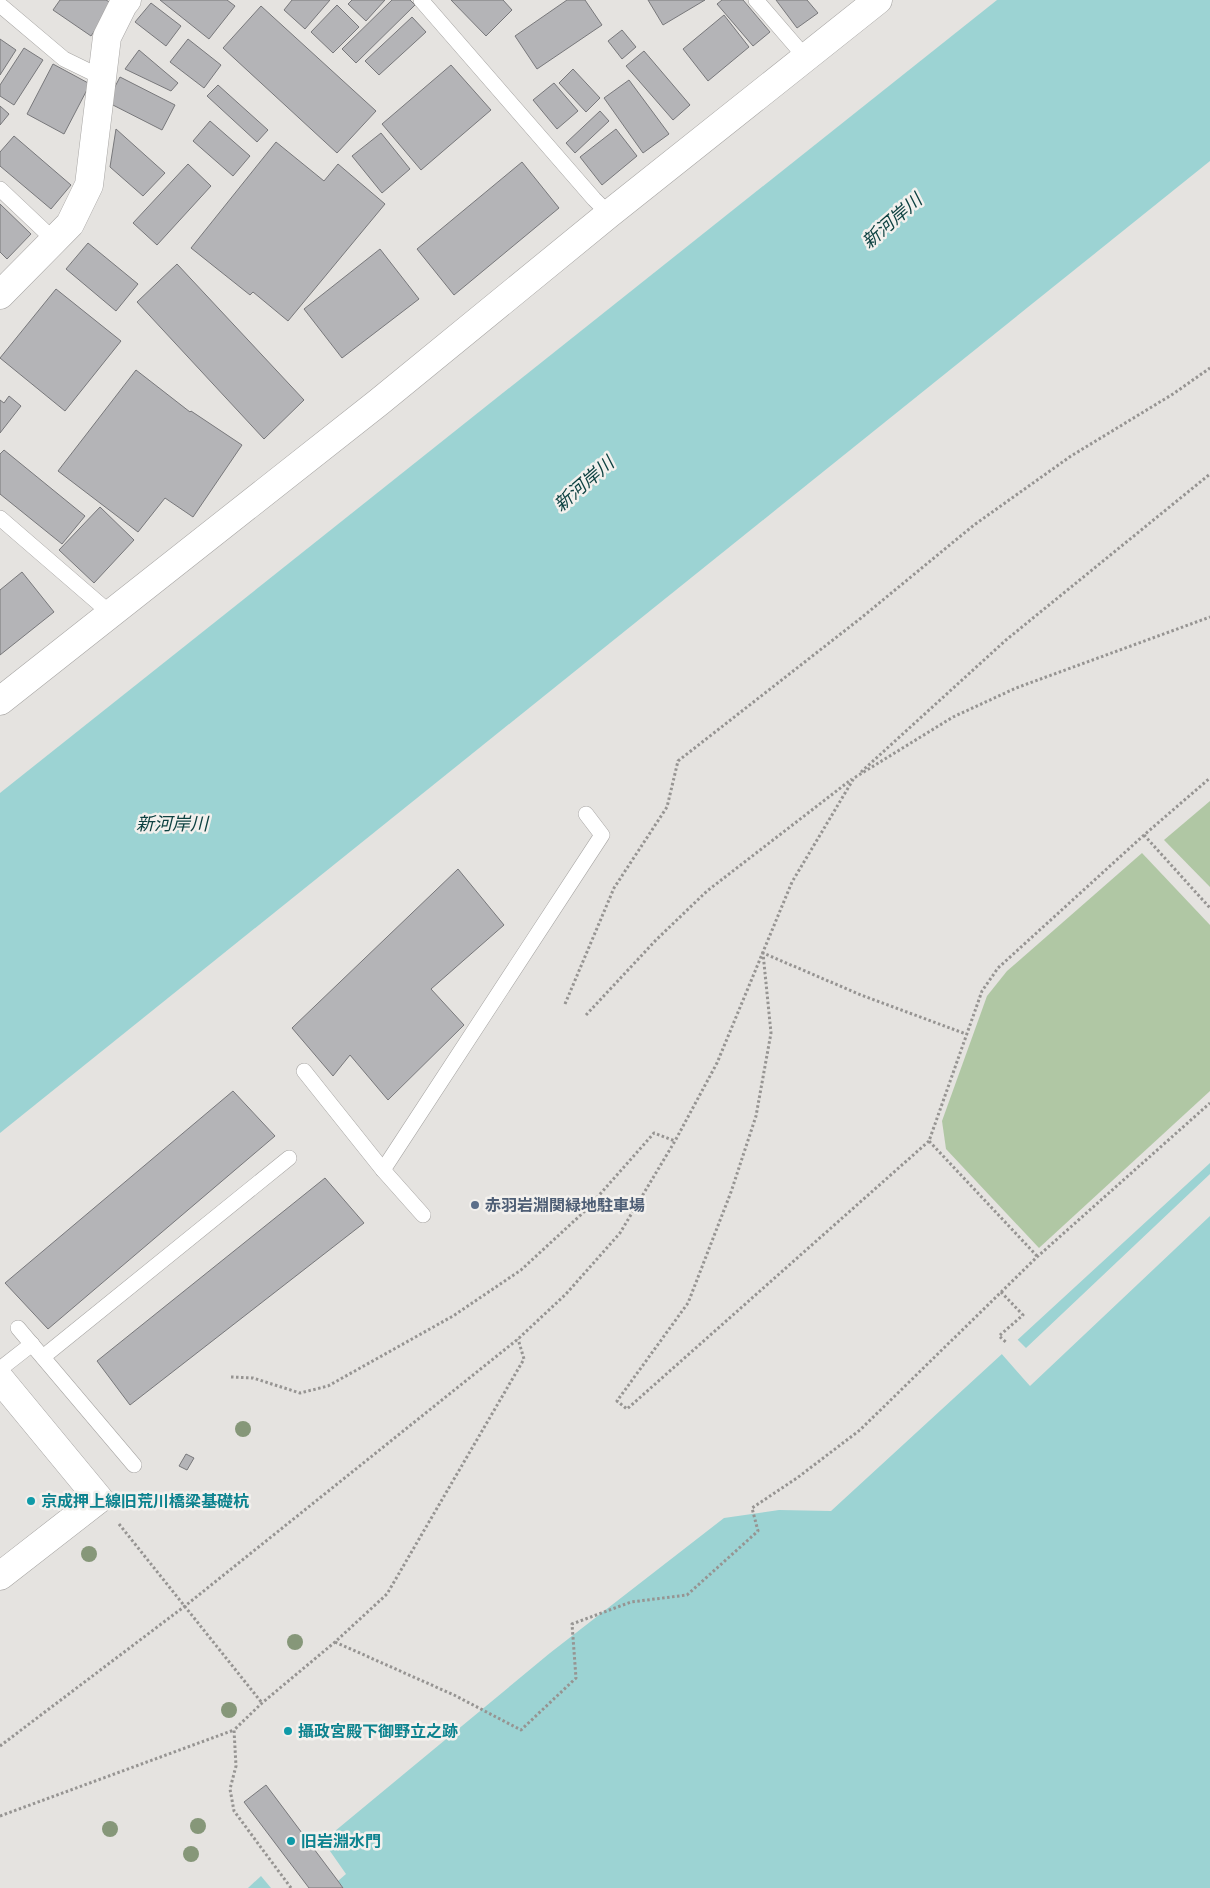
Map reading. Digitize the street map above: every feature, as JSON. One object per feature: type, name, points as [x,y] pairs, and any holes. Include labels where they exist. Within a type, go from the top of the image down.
[{"type":"street","points":[[0,295],[70,224],[89,185],[107,37],[122,5],[127,0]]},
{"type":"street","points":[[0,701],[380,402],[609,214],[878,0]]},
{"type":"street","points":[[0,712],[56,658]]},
{"type":"street","points":[[0,1379],[99,1499],[0,1576]]},
{"type":"lane","points":[[421,0],[609,214]]},
{"type":"lane","points":[[756,0],[806,58]]},
{"type":"lane","points":[[0,5],[64,59],[103,78]]},
{"type":"lane","points":[[0,189],[54,240]]},
{"type":"lane","points":[[0,518],[110,613]]},
{"type":"lane","points":[[383,1170],[602,834],[586,814]]},
{"type":"lane","points":[[304,1071],[383,1170],[423,1215]]},
{"type":"lane","points":[[43,1357],[289,1158]]},
{"type":"lane","points":[[18,1328],[134,1465]]},
{"type":"lane","points":[[0,1369],[32,1344]]},
{"type":"path","points":[[565,1004],[614,888],[667,807],[678,761],[861,618],[974,525],[1071,456],[1173,394],[1210,368]]},
{"type":"path","points":[[586,1015],[656,940],[707,890],[854,778],[1006,640],[1210,474]]},
{"type":"path","points":[[0,1746],[185,1606],[518,1339],[566,1294],[620,1233],[676,1141],[717,1063],[792,882],[854,778],[953,718],[1016,688],[1210,617]]},
{"type":"path","points":[[763,954],[771,1033],[756,1116],[732,1192],[688,1303],[617,1401],[627,1409],[929,1141],[982,991],[998,968],[1144,835],[1210,778]]},
{"type":"path","points":[[1144,835],[1210,908]]},
{"type":"path","points":[[763,954],[861,995],[966,1034]]},
{"type":"path","points":[[335,1642],[454,1695],[521,1730],[576,1678],[572,1624],[631,1602],[687,1595],[758,1531],[752,1508],[797,1478],[860,1430],[1037,1257],[1210,1103]]},
{"type":"path","points":[[231,1377],[253,1378],[300,1393],[328,1386],[453,1316],[521,1270],[586,1210],[654,1133],[676,1141]]},
{"type":"path","points":[[929,1141],[1037,1257]]},
{"type":"path","points":[[1001,1292],[1022,1314],[999,1336],[1007,1343]]},
{"type":"path","points":[[0,1816],[234,1730],[262,1702],[335,1642],[387,1594],[524,1359],[518,1339]]},
{"type":"path","points":[[99,1499],[262,1702]]},
{"type":"path","points":[[234,1730],[236,1766],[230,1789],[234,1811],[291,1888]]},
{"type":"green space","points":[[1210,801],[1210,887],[1164,840]]},
{"type":"green space","points":[[1142,853],[1210,925],[1210,1091],[1039,1248],[946,1149],[942,1121],[987,996],[1007,971]]},
{"type":"water","name":"新河岸川","points":[[997,0],[1210,0],[1210,161],[0,1133],[0,793]]},
{"type":"water","points":[[1210,1163],[1210,1888],[343,1888],[338,1881],[346,1874],[323,1841],[550,1653],[724,1518],[779,1510],[831,1511]]},
{"type":"water","points":[[261,1876],[271,1888],[248,1888]]},
{"type":"pier","points":[[1210,1174],[1210,1216],[1030,1386],[1000,1352],[1016,1338],[1026,1348]]},
{"type":"building","points":[[60,0],[106,0],[113,4],[91,36],[53,10]]},
{"type":"building","points":[[160,0],[227,0],[235,6],[209,39]]},
{"type":"building","points":[[292,0],[330,0],[305,29],[284,10]]},
{"type":"building","points":[[352,0],[385,0],[366,21],[348,4]]},
{"type":"building","points":[[392,0],[410,0],[415,5],[356,63],[342,49]]},
{"type":"building","points":[[451,0],[503,0],[512,10],[486,36]]},
{"type":"building","points":[[567,0],[585,0],[602,25],[537,69],[515,36]]},
{"type":"building","points":[[648,0],[705,0],[663,25]]},
{"type":"building","points":[[722,0],[743,0],[770,32],[753,46],[717,4]]},
{"type":"building","points":[[776,0],[807,0],[818,13],[797,28]]},
{"type":"building","points":[[151,3],[181,26],[166,46],[135,22]]},
{"type":"building","points":[[337,5],[359,27],[333,53],[311,32]]},
{"type":"building","points":[[261,6],[376,111],[337,153],[223,48]]},
{"type":"building","points":[[724,15],[749,47],[708,81],[683,49]]},
{"type":"building","points":[[412,17],[426,32],[379,75],[365,61]]},
{"type":"building","points":[[622,30],[636,47],[622,59],[608,41]]},
{"type":"building","points":[[0,39],[16,50],[0,75]]},
{"type":"building","points":[[188,39],[221,65],[204,88],[170,62]]},
{"type":"building","points":[[24,48],[43,60],[14,105],[0,96],[0,85]]},
{"type":"building","points":[[139,50],[178,83],[171,91],[125,69]]},
{"type":"building","points":[[644,51],[690,105],[673,120],[626,66]]},
{"type":"building","points":[[53,64],[90,84],[64,134],[27,114]]},
{"type":"building","points":[[451,65],[491,110],[421,170],[382,124]]},
{"type":"building","points":[[573,69],[600,98],[586,112],[559,83]]},
{"type":"building","points":[[120,77],[175,105],[162,130],[107,102]]},
{"type":"building","points":[[629,80],[669,134],[643,153],[604,98]]},
{"type":"building","points":[[554,83],[578,111],[557,129],[533,100]]},
{"type":"building","points":[[218,85],[268,130],[257,142],[207,96]]},
{"type":"building","points":[[0,106],[9,114],[0,125]]},
{"type":"building","points":[[600,111],[609,121],[575,153],[566,143]]},
{"type":"building","points":[[210,121],[250,156],[233,176],[193,141]]},
{"type":"building","points":[[116,129],[165,173],[143,196],[110,167]]},
{"type":"building","points":[[616,129],[637,156],[602,185],[580,157]]},
{"type":"building","points":[[381,133],[410,169],[382,193],[352,156]]},
{"type":"building","points":[[14,136],[71,185],[51,209],[0,166],[0,152]]},
{"type":"building","points":[[276,142],[324,181],[338,164],[385,204],[288,321],[253,292],[250,295],[191,248]]},
{"type":"building","points":[[522,162],[559,208],[454,295],[417,249]]},
{"type":"building","points":[[188,164],[211,186],[157,245],[133,223]]},
{"type":"building","points":[[0,204],[31,234],[7,259],[0,252]]},
{"type":"building","points":[[88,243],[138,284],[116,311],[66,269]]},
{"type":"building","points":[[380,249],[419,299],[342,358],[304,309]]},
{"type":"building","points":[[177,264],[304,400],[264,439],[137,302]]},
{"type":"building","points":[[56,289],[121,341],[65,411],[0,358]]},
{"type":"building","points":[[136,370],[190,412],[242,445],[193,517],[165,498],[138,532],[58,471]]},
{"type":"building","points":[[9,396],[21,406],[0,433],[0,400],[4,403]]},
{"type":"building","points":[[4,450],[85,516],[62,544],[0,494],[0,454]]},
{"type":"building","points":[[100,507],[134,540],[94,583],[59,550]]},
{"type":"building","points":[[22,572],[54,612],[0,655],[0,590]]},
{"type":"building","points":[[458,869],[504,925],[431,989],[464,1025],[388,1100],[350,1055],[333,1076],[292,1028]]},
{"type":"building","points":[[233,1091],[275,1136],[48,1329],[5,1283]]},
{"type":"building","points":[[325,1178],[364,1223],[130,1405],[97,1361]]},
{"type":"building","points":[[186,1454],[194,1458],[187,1470],[179,1466]]},
{"type":"building","name":"旧岩淵水門","points":[[266,1785],[343,1888],[309,1888],[244,1802]]},
{"type":"place","name":"赤羽岩淵関緑地駐車場","points":[[475,1205]]},
{"type":"place","name":"京成押上線旧荒川橋梁基礎杭","points":[[31,1501]]},
{"type":"place","name":"攝政宮殿下御野立之跡","points":[[288,1731]]},
{"type":"place","name":"旧岩淵水門","points":[[291,1841]]}]
